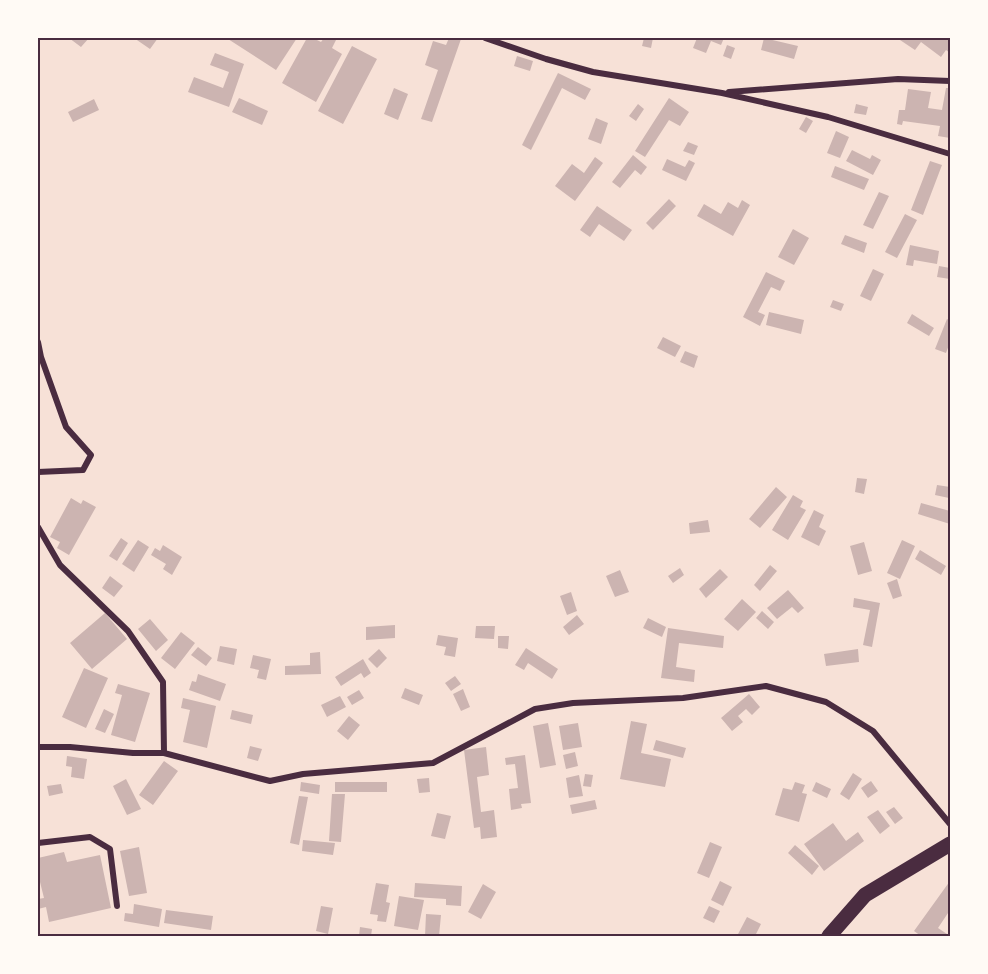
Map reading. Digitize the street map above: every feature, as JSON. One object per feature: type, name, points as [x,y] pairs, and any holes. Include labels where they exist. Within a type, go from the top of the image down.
[{"type":"main road","points":[[829,936],[865,895],[951,843]]},
{"type":"street","points":[[485,38],[593,72],[722,93],[828,117],[951,154]]},
{"type":"street","points":[[722,93],[898,80],[951,81]]},
{"type":"street","points":[[38,342],[41,357],[66,427],[91,455],[83,470],[38,472]]},
{"type":"street","points":[[38,527],[60,564],[128,631],[163,682],[164,753]]},
{"type":"street","points":[[38,747],[164,753],[270,781],[303,774],[433,763],[535,709],[573,703],[683,698],[766,686],[826,702],[873,732],[951,824]]},
{"type":"street","points":[[38,843],[90,837],[110,849],[117,906]]},
{"type":"building","points":[[69,38],[89,38],[81,47]]},
{"type":"building","points":[[134,38],[158,38],[150,49]]},
{"type":"building","points":[[229,38],[297,38],[276,70]]},
{"type":"building","points":[[307,38],[321,42],[324,38],[332,38],[336,40],[332,48],[342,54],[316,102],[282,83]]},
{"type":"building","points":[[449,38],[461,39],[432,122],[421,119],[438,70],[425,65],[433,41],[446,45]]},
{"type":"building","points":[[644,38],[653,38],[651,48],[642,46]]},
{"type":"building","points":[[697,38],[724,38],[721,45],[711,41],[706,53],[693,48]]},
{"type":"building","points":[[764,38],[798,46],[794,59],[761,50]]},
{"type":"building","points":[[897,38],[950,38],[950,53],[946,50],[941,57],[921,42],[915,50]]},
{"type":"building","points":[[727,45],[735,48],[731,59],[723,56]]},
{"type":"building","points":[[352,46],[377,59],[343,124],[318,111]]},
{"type":"building","points":[[215,53],[244,64],[229,107],[188,92],[194,77],[223,88],[229,72],[210,65]]},
{"type":"building","points":[[517,56],[533,61],[530,71],[514,66]]},
{"type":"building","points":[[558,73],[591,89],[585,100],[562,88],[531,150],[522,145]]},
{"type":"building","points":[[394,88],[408,94],[398,120],[384,114]]},
{"type":"building","points":[[946,88],[950,88],[950,138],[938,136],[940,126],[903,121],[902,125],[897,124],[899,110],[905,110],[908,89],[931,92],[928,108],[942,110]]},
{"type":"building","points":[[239,98],[268,111],[262,125],[232,112]]},
{"type":"building","points":[[669,98],[689,112],[680,126],[669,120],[645,157],[635,151]]},
{"type":"building","points":[[94,99],[99,110],[73,122],[68,112]]},
{"type":"building","points":[[638,104],[644,109],[636,121],[629,116]]},
{"type":"building","points":[[856,104],[868,107],[866,115],[854,113]]},
{"type":"building","points":[[806,117],[813,121],[806,133],[799,129]]},
{"type":"building","points":[[596,118],[608,123],[601,144],[588,139]]},
{"type":"building","points":[[836,131],[849,137],[840,158],[827,153]]},
{"type":"building","points":[[688,142],[698,146],[694,155],[683,151]]},
{"type":"building","points":[[852,150],[870,159],[872,155],[881,160],[873,175],[846,161]]},
{"type":"building","points":[[633,155],[647,167],[641,175],[635,170],[620,188],[612,182]]},
{"type":"building","points":[[595,157],[603,163],[575,201],[555,186],[572,164],[584,173]]},
{"type":"building","points":[[667,159],[685,167],[689,160],[695,163],[686,181],[662,170]]},
{"type":"building","points":[[930,161],[942,165],[923,215],[911,210]]},
{"type":"building","points":[[835,166],[869,179],[864,190],[831,177]]},
{"type":"building","points":[[879,192],[889,196],[873,229],[863,225]]},
{"type":"building","points":[[669,199],[676,206],[653,230],[646,223]]},
{"type":"building","points":[[742,200],[750,205],[733,236],[697,216],[704,204],[721,214],[728,202],[738,208]]},
{"type":"building","points":[[597,206],[632,230],[624,241],[599,224],[590,237],[580,230]]},
{"type":"building","points":[[905,214],[917,220],[897,258],[885,252]]},
{"type":"building","points":[[793,229],[809,238],[794,265],[778,257]]},
{"type":"building","points":[[845,235],[867,243],[864,253],[841,244]]},
{"type":"building","points":[[910,245],[939,251],[937,264],[914,260],[913,266],[906,265]]},
{"type":"building","points":[[939,266],[950,268],[950,279],[937,277]]},
{"type":"building","points":[[873,269],[884,274],[871,301],[860,296]]},
{"type":"building","points":[[766,272],[785,281],[780,291],[771,287],[758,312],[765,315],[760,326],[743,317]]},
{"type":"building","points":[[833,300],[844,304],[841,311],[830,307]]},
{"type":"building","points":[[769,312],[804,320],[801,334],[766,325]]},
{"type":"building","points":[[912,314],[934,328],[929,336],[907,323]]},
{"type":"building","points":[[947,319],[950,321],[950,342],[946,353],[935,349]]},
{"type":"building","points":[[663,337],[681,346],[675,357],[657,348]]},
{"type":"building","points":[[685,351],[698,356],[694,368],[680,362]]},
{"type":"building","points":[[857,478],[867,479],[864,494],[855,492]]},
{"type":"building","points":[[937,485],[950,487],[949,498],[935,495]]},
{"type":"building","points":[[776,487],[787,497],[760,528],[749,519]]},
{"type":"building","points":[[793,495],[803,501],[800,507],[806,510],[788,540],[772,530]]},
{"type":"building","points":[[71,498],[81,504],[83,500],[96,507],[69,555],[57,548],[60,542],[50,537]]},
{"type":"building","points":[[921,503],[950,511],[950,524],[918,514]]},
{"type":"building","points":[[814,510],[824,515],[819,527],[826,531],[819,546],[801,537]]},
{"type":"building","points":[[708,520],[710,532],[690,534],[689,523]]},
{"type":"building","points":[[121,538],[128,543],[117,561],[109,556]]},
{"type":"building","points":[[138,540],[149,547],[134,572],[122,564]]},
{"type":"building","points":[[902,540],[915,546],[900,579],[887,573]]},
{"type":"building","points":[[864,542],[872,571],[858,575],[850,546]]},
{"type":"building","points":[[163,545],[182,557],[172,575],[163,569],[166,564],[151,555],[155,548],[160,551]]},
{"type":"building","points":[[920,550],[946,566],[941,575],[915,559]]},
{"type":"building","points":[[770,565],[777,571],[760,591],[754,585]]},
{"type":"building","points":[[680,568],[684,575],[673,583],[668,576]]},
{"type":"building","points":[[720,569],[728,577],[706,598],[699,589]]},
{"type":"building","points":[[620,570],[629,592],[615,597],[606,576]]},
{"type":"building","points":[[110,576],[123,586],[114,597],[102,588]]},
{"type":"building","points":[[897,579],[902,596],[893,599],[887,583]]},
{"type":"building","points":[[788,590],[804,608],[798,613],[792,607],[777,619],[767,608]]},
{"type":"building","points":[[571,592],[577,611],[567,615],[560,596]]},
{"type":"building","points":[[854,598],[880,603],[872,647],[863,645],[870,610],[853,607]]},
{"type":"building","points":[[742,599],[756,612],[738,631],[724,619]]},
{"type":"building","points":[[762,611],[774,622],[768,629],[756,618]]},
{"type":"building","points":[[105,613],[127,639],[92,669],[70,643]]},
{"type":"building","points":[[577,615],[584,624],[569,635],[563,627]]},
{"type":"building","points":[[648,618],[666,627],[662,637],[643,628]]},
{"type":"building","points":[[150,619],[168,640],[156,651],[138,629]]},
{"type":"building","points":[[395,625],[395,638],[366,640],[366,627]]},
{"type":"building","points":[[476,626],[495,626],[494,639],[475,638]]},
{"type":"building","points":[[668,628],[724,636],[723,648],[679,643],[676,667],[695,670],[694,682],[661,678]]},
{"type":"building","points":[[181,632],[195,643],[175,669],[161,658]]},
{"type":"building","points":[[438,635],[458,638],[455,657],[444,655],[446,647],[436,645]]},
{"type":"building","points":[[498,636],[509,636],[508,649],[498,648]]},
{"type":"building","points":[[220,646],[237,649],[234,665],[217,661]]},
{"type":"building","points":[[198,647],[212,658],[206,666],[191,655]]},
{"type":"building","points":[[526,648],[558,669],[552,679],[528,663],[524,670],[515,665]]},
{"type":"building","points":[[379,649],[387,658],[377,668],[368,659]]},
{"type":"building","points":[[858,649],[859,662],[826,666],[824,654]]},
{"type":"building","points":[[320,652],[321,674],[285,675],[285,666],[310,665],[310,653]]},
{"type":"building","points":[[253,655],[271,659],[266,680],[257,678],[259,670],[250,668]]},
{"type":"building","points":[[363,659],[371,673],[364,678],[361,673],[341,686],[335,677]]},
{"type":"building","points":[[84,668],[108,678],[86,728],[62,717]]},
{"type":"building","points":[[198,674],[226,684],[220,701],[189,690],[192,681],[196,682]]},
{"type":"building","points":[[455,676],[461,684],[451,691],[445,683]]},
{"type":"building","points":[[118,684],[150,693],[135,742],[111,735],[122,695],[115,693]]},
{"type":"building","points":[[405,688],[423,695],[419,705],[401,698]]},
{"type":"building","points":[[463,689],[470,707],[461,711],[453,694]]},
{"type":"building","points":[[359,690],[364,698],[352,705],[347,697]]},
{"type":"building","points":[[749,694],[760,707],[752,715],[746,709],[738,716],[743,722],[732,731],[721,718]]},
{"type":"building","points":[[340,696],[346,707],[327,717],[321,705]]},
{"type":"building","points":[[183,698],[216,706],[207,748],[183,742],[190,710],[181,708]]},
{"type":"building","points":[[104,709],[114,714],[105,733],[95,729]]},
{"type":"building","points":[[232,710],[253,715],[251,724],[230,719]]},
{"type":"building","points":[[349,716],[360,725],[348,740],[337,731]]},
{"type":"building","points":[[631,721],[647,724],[641,753],[671,759],[665,787],[620,779]]},
{"type":"building","points":[[548,723],[556,765],[540,768],[533,726]]},
{"type":"building","points":[[578,723],[582,747],[563,750],[559,726]]},
{"type":"building","points":[[656,740],[686,748],[683,758],[653,750]]},
{"type":"building","points":[[250,746],[262,749],[258,761],[247,758]]},
{"type":"building","points":[[486,747],[489,775],[477,777],[481,812],[494,810],[497,837],[481,839],[480,827],[474,828],[464,750]]},
{"type":"building","points":[[575,752],[578,766],[566,769],[563,755]]},
{"type":"building","points":[[525,755],[531,803],[521,804],[522,808],[511,810],[509,789],[518,788],[515,764],[506,765],[505,758]]},
{"type":"building","points":[[67,756],[87,759],[84,779],[71,777],[72,767],[66,766]]},
{"type":"building","points":[[164,761],[178,771],[153,805],[139,795]]},
{"type":"building","points":[[853,773],[862,779],[849,800],[840,794]]},
{"type":"building","points":[[585,774],[593,775],[591,787],[583,786]]},
{"type":"building","points":[[579,775],[583,796],[569,798],[566,778]]},
{"type":"building","points":[[429,778],[430,792],[419,793],[417,779]]},
{"type":"building","points":[[126,779],[141,809],[127,815],[113,786]]},
{"type":"building","points":[[871,781],[878,791],[868,798],[861,788]]},
{"type":"building","points":[[301,782],[320,785],[319,794],[300,791]]},
{"type":"building","points":[[335,782],[387,782],[387,792],[335,792]]},
{"type":"building","points":[[795,782],[805,785],[802,793],[807,794],[799,822],[775,815],[783,788],[792,790]]},
{"type":"building","points":[[816,782],[831,789],[827,798],[812,791]]},
{"type":"building","points":[[61,784],[63,793],[49,796],[47,786]]},
{"type":"building","points":[[332,794],[345,794],[341,842],[329,841]]},
{"type":"building","points":[[299,796],[308,797],[299,845],[290,843]]},
{"type":"building","points":[[595,800],[597,809],[572,814],[570,805]]},
{"type":"building","points":[[894,807],[903,818],[895,824],[886,812]]},
{"type":"building","points":[[878,810],[890,826],[880,834],[867,817]]},
{"type":"building","points":[[437,813],[451,816],[445,839],[431,836]]},
{"type":"building","points":[[833,823],[846,841],[858,832],[864,841],[824,871],[804,844]]},
{"type":"building","points":[[303,840],[335,843],[333,855],[302,851]]},
{"type":"building","points":[[710,842],[722,847],[709,878],[697,873]]},
{"type":"building","points":[[795,845],[819,866],[812,875],[788,853]]},
{"type":"building","points":[[139,847],[147,893],[129,896],[120,851]]},
{"type":"building","points":[[64,852],[67,862],[100,855],[111,908],[49,922],[46,907],[38,909],[38,899],[44,898],[38,879],[38,858]]},
{"type":"building","points":[[720,881],[732,887],[723,906],[711,900]]},
{"type":"building","points":[[950,881],[950,910],[938,928],[950,936],[921,936],[914,931]]},
{"type":"building","points":[[376,883],[389,885],[386,902],[390,903],[386,922],[377,921],[378,915],[370,914]]},
{"type":"building","points":[[415,883],[462,886],[461,906],[446,905],[446,899],[414,897]]},
{"type":"building","points":[[483,884],[496,892],[481,919],[468,912]]},
{"type":"building","points":[[399,896],[424,900],[418,930],[394,926]]},
{"type":"building","points":[[134,904],[162,909],[159,927],[124,921],[125,913],[133,914]]},
{"type":"building","points":[[321,906],[333,908],[328,934],[316,931]]},
{"type":"building","points":[[709,906],[720,911],[714,923],[703,918]]},
{"type":"building","points":[[166,910],[213,916],[211,930],[164,923]]},
{"type":"building","points":[[426,914],[441,915],[439,936],[425,936]]},
{"type":"building","points":[[747,917],[761,924],[755,936],[737,936]]},
{"type":"building","points":[[360,927],[372,929],[371,936],[359,936]]}]
